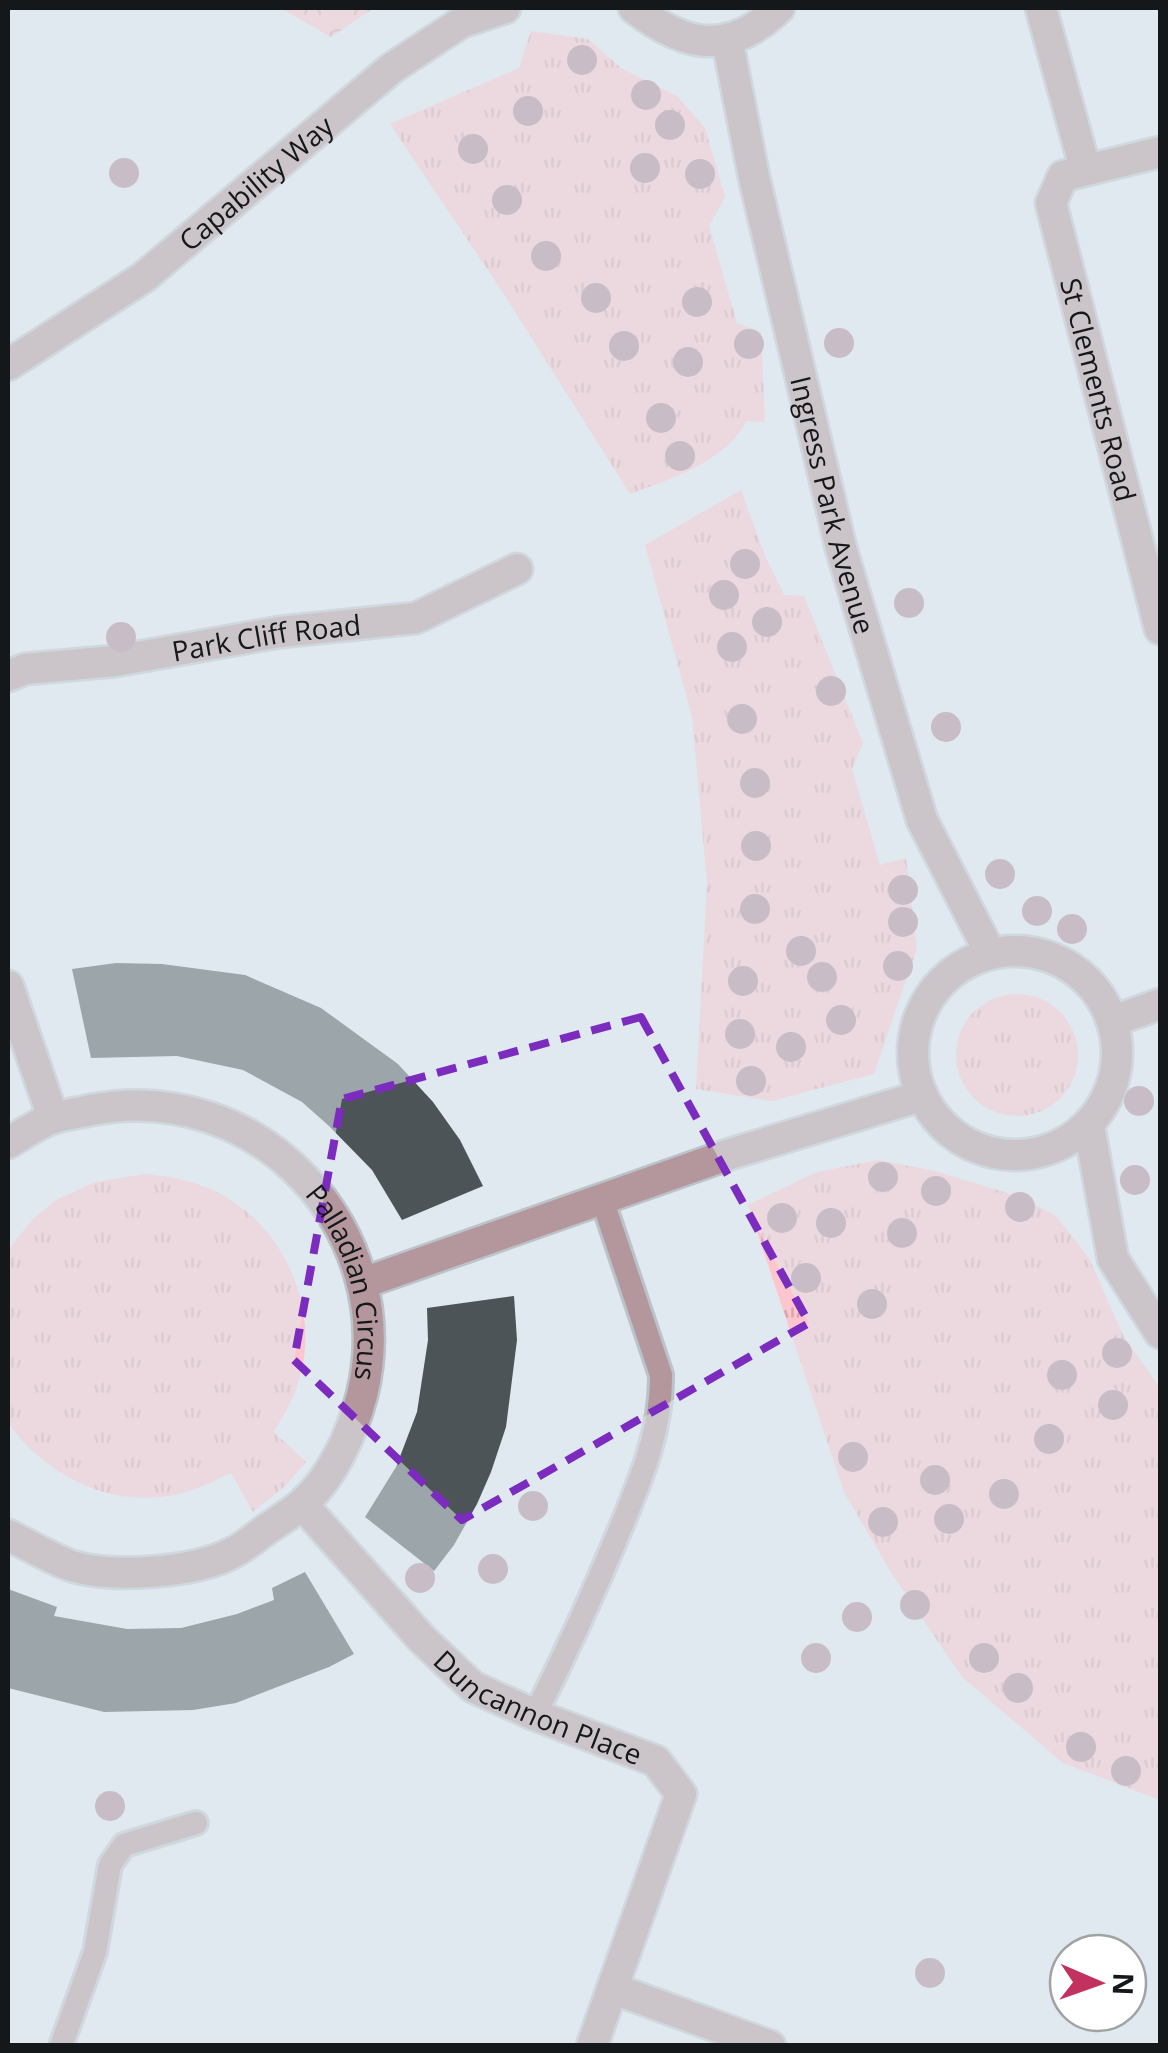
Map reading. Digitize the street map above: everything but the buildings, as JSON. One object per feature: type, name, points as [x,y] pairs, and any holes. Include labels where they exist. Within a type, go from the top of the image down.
[{"type":"street","name":"Capability Way","points":[[8,365],[144,277],[392,68],[462,22],[505,8]]},
{"type":"street","points":[[634,8],[662,29],[696,42],[727,39],[779,8]]},
{"type":"street","points":[[1041,8],[1085,168],[1160,152]]},
{"type":"street","name":"Ingress Park Avenue","points":[[727,39],[754,177],[841,548],[922,820],[990,953]]},
{"type":"street","name":"St Clements Road","points":[[1085,168],[1063,176],[1051,203],[1149,536],[1160,629]]},
{"type":"street","name":"Park Cliff Road","points":[[8,676],[25,669],[115,662],[280,632],[416,618],[516,570]]},
{"type":"street","points":[[1020,950],[1051,956],[1078,971],[1099,993],[1113,1020],[1118,1048],[1115,1076],[1106,1102],[1089,1126],[1062,1145],[1030,1155],[998,1155],[967,1144],[940,1124],[922,1096],[914,1068],[914,1037],[923,1009],[939,984],[962,965],[990,953],[1020,950]]},
{"type":"street","points":[[8,986],[53,1118]]},
{"type":"street","points":[[1113,1020],[1160,1004]]},
{"type":"street","points":[[364,1282],[730,1154],[922,1096]]},
{"type":"street","name":"Palladian Circus","points":[[8,1144],[53,1118],[123,1104],[194,1111],[259,1138],[313,1185],[350,1245],[364,1282],[369,1313],[368,1367],[356,1420],[332,1469],[302,1504],[230,1555],[152,1574],[72,1566],[8,1535]]},
{"type":"street","points":[[1089,1126],[1112,1259],[1160,1333]]},
{"type":"street","name":"Duncannon Place","points":[[302,1504],[454,1672],[478,1691],[656,1761],[682,1794],[592,2046]]},
{"type":"street","points":[[614,1989],[770,2046]]},
{"type":"lane","points":[[535,1716],[584,1616],[642,1476],[662,1406],[661,1375],[602,1199]]},
{"type":"lane","points":[[61,2046],[96,1952],[110,1865],[124,1846],[196,1822]]},
{"type":"highlighted area","points":[[641,1017],[809,1323],[462,1520],[294,1360],[342,1099]]},
{"type":"green space","points":[[280,8],[374,8],[331,37]]},
{"type":"green space","points":[[531,31],[588,39],[621,68],[677,96],[705,128],[725,197],[709,226],[737,323],[761,332],[765,422],[747,421],[737,436],[711,458],[630,494],[390,124],[519,68]]},
{"type":"green space","points":[[741,490],[784,595],[804,596],[863,743],[852,769],[880,865],[906,858],[917,948],[874,1074],[772,1101],[696,1089],[707,883],[692,717],[645,545]]},
{"type":"green space","points":[[1017,994],[1040,999],[1060,1012],[1073,1032],[1078,1055],[1073,1078],[1060,1098],[1040,1111],[1017,1116],[994,1111],[974,1098],[961,1078],[956,1055],[961,1032],[974,1012],[994,999]]},
{"type":"green space","points":[[878,1160],[935,1171],[1014,1195],[1055,1215],[1089,1258],[1124,1337],[1160,1388],[1160,1800],[1063,1763],[962,1677],[890,1571],[844,1492],[748,1205],[817,1172]]},
{"type":"green space","points":[[145,1174],[191,1182],[231,1200],[273,1240],[298,1291],[305,1348],[300,1377],[274,1432],[306,1462],[285,1486],[253,1512],[231,1473],[168,1496],[115,1495],[90,1487],[45,1461],[8,1423],[8,1250],[32,1220],[56,1200],[95,1182]]}]
